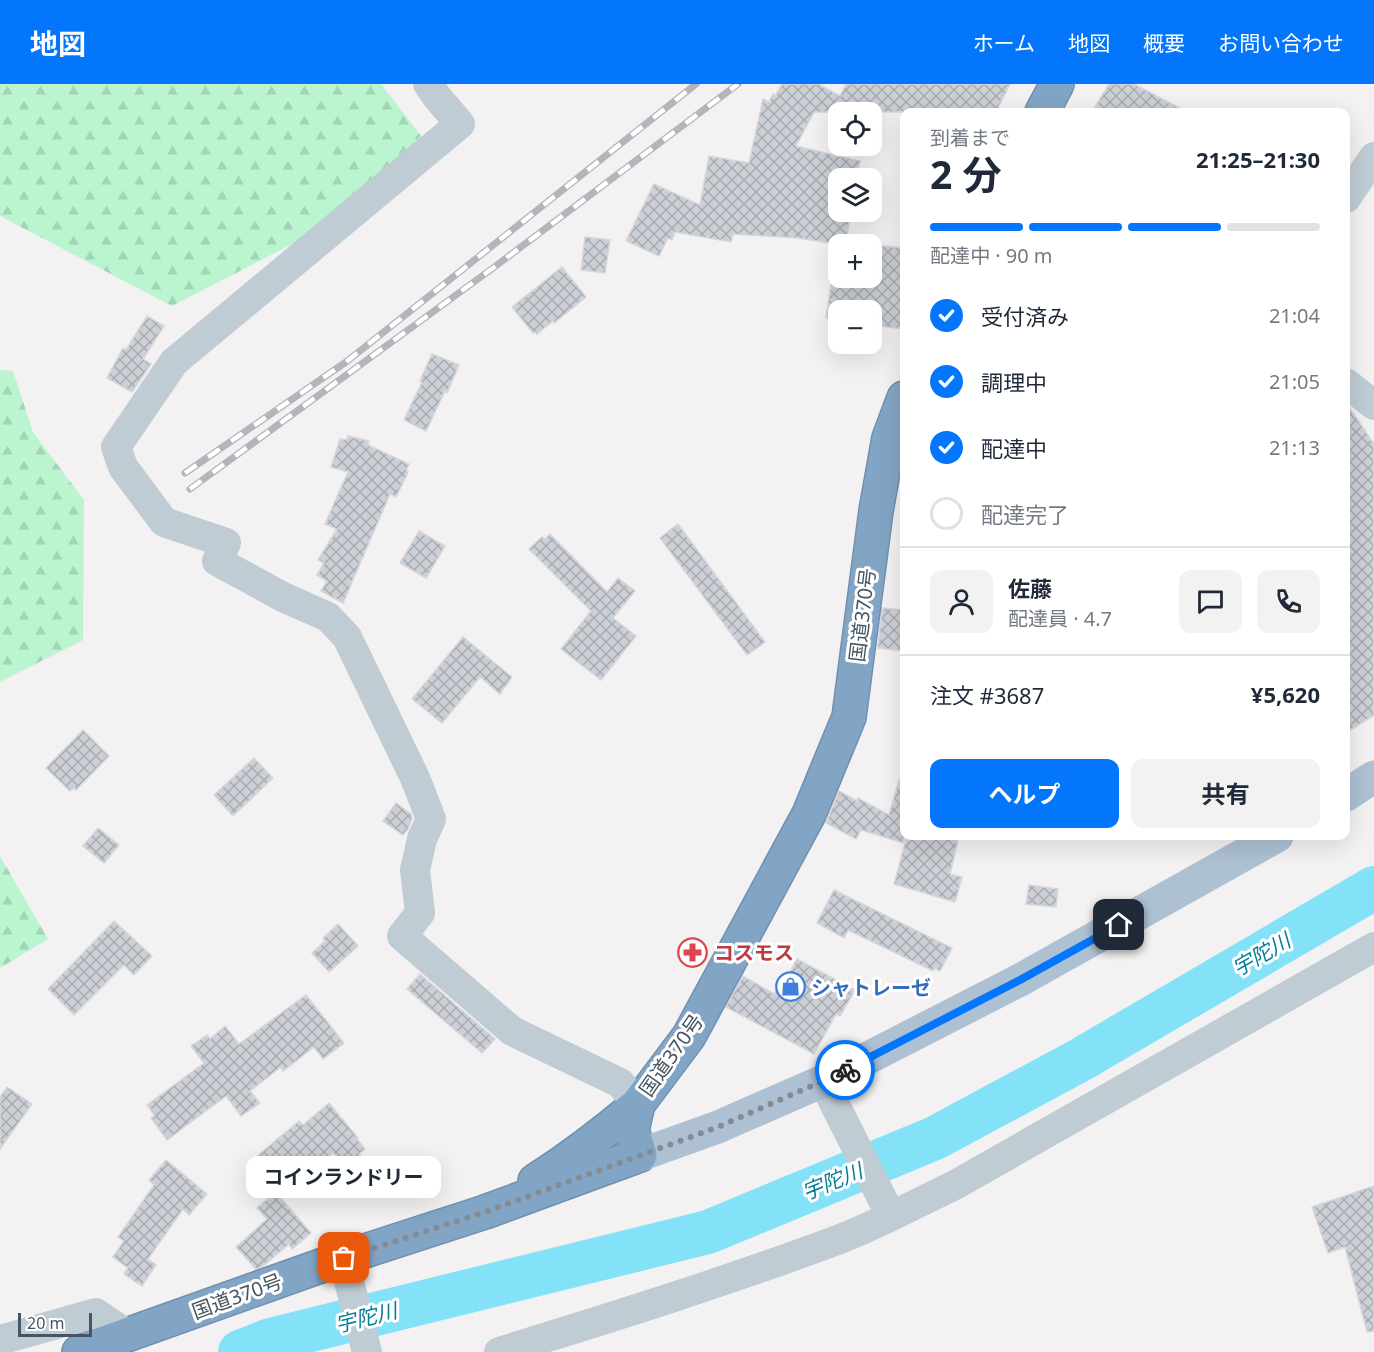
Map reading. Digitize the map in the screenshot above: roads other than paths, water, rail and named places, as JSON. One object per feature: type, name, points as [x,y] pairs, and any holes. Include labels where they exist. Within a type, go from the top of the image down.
[{"type":"highway","points":[[1044,108],[1057,84]]},
{"type":"highway","name":"国道370号","points":[[79,1352],[346,1267],[485,1212],[640,1155],[632,1130],[638,1104],[689,1036],[809,814],[849,717],[876,511],[889,438],[900,409]]},
{"type":"highway","points":[[485,1212],[554,1169],[638,1104]]},
{"type":"main road","points":[[1350,792],[1374,777]]},
{"type":"main road","points":[[640,1155],[718,1127],[823,1081],[1020,980],[1270,840]]},
{"type":"street","points":[[428,84],[460,124],[174,362],[116,447],[123,466],[164,522],[226,543],[216,561],[283,597],[328,617],[347,637],[415,778],[431,819],[422,839],[415,870],[420,913],[402,936],[512,1031],[621,1083],[638,1104]]},
{"type":"street","points":[[1350,192],[1374,157]]},
{"type":"street","points":[[1350,386],[1374,405]]},
{"type":"street","points":[[499,1352],[677,1297],[842,1238],[889,1212],[956,1185],[1374,947]]},
{"type":"street","points":[[823,1081],[889,1212]]},
{"type":"street","points":[[346,1267],[367,1352]]},
{"type":"street","points":[[0,1340],[96,1313],[128,1335]]},
{"type":"waterway","name":"宇陀川","points":[[240,1352],[270,1340],[708,1232],[935,1138],[1080,1060],[1374,888]]},
{"type":"railway","points":[[185,473],[346,362],[696,84]]},
{"type":"railway","points":[[190,489],[493,268],[738,84]]},
{"type":"place","name":"コスモス","points":[[693,952]]},
{"type":"place","name":"シャトレーゼ","points":[[790,987]]},
{"type":"place","name":"コインランドリー","points":[[344,1258]]}]
